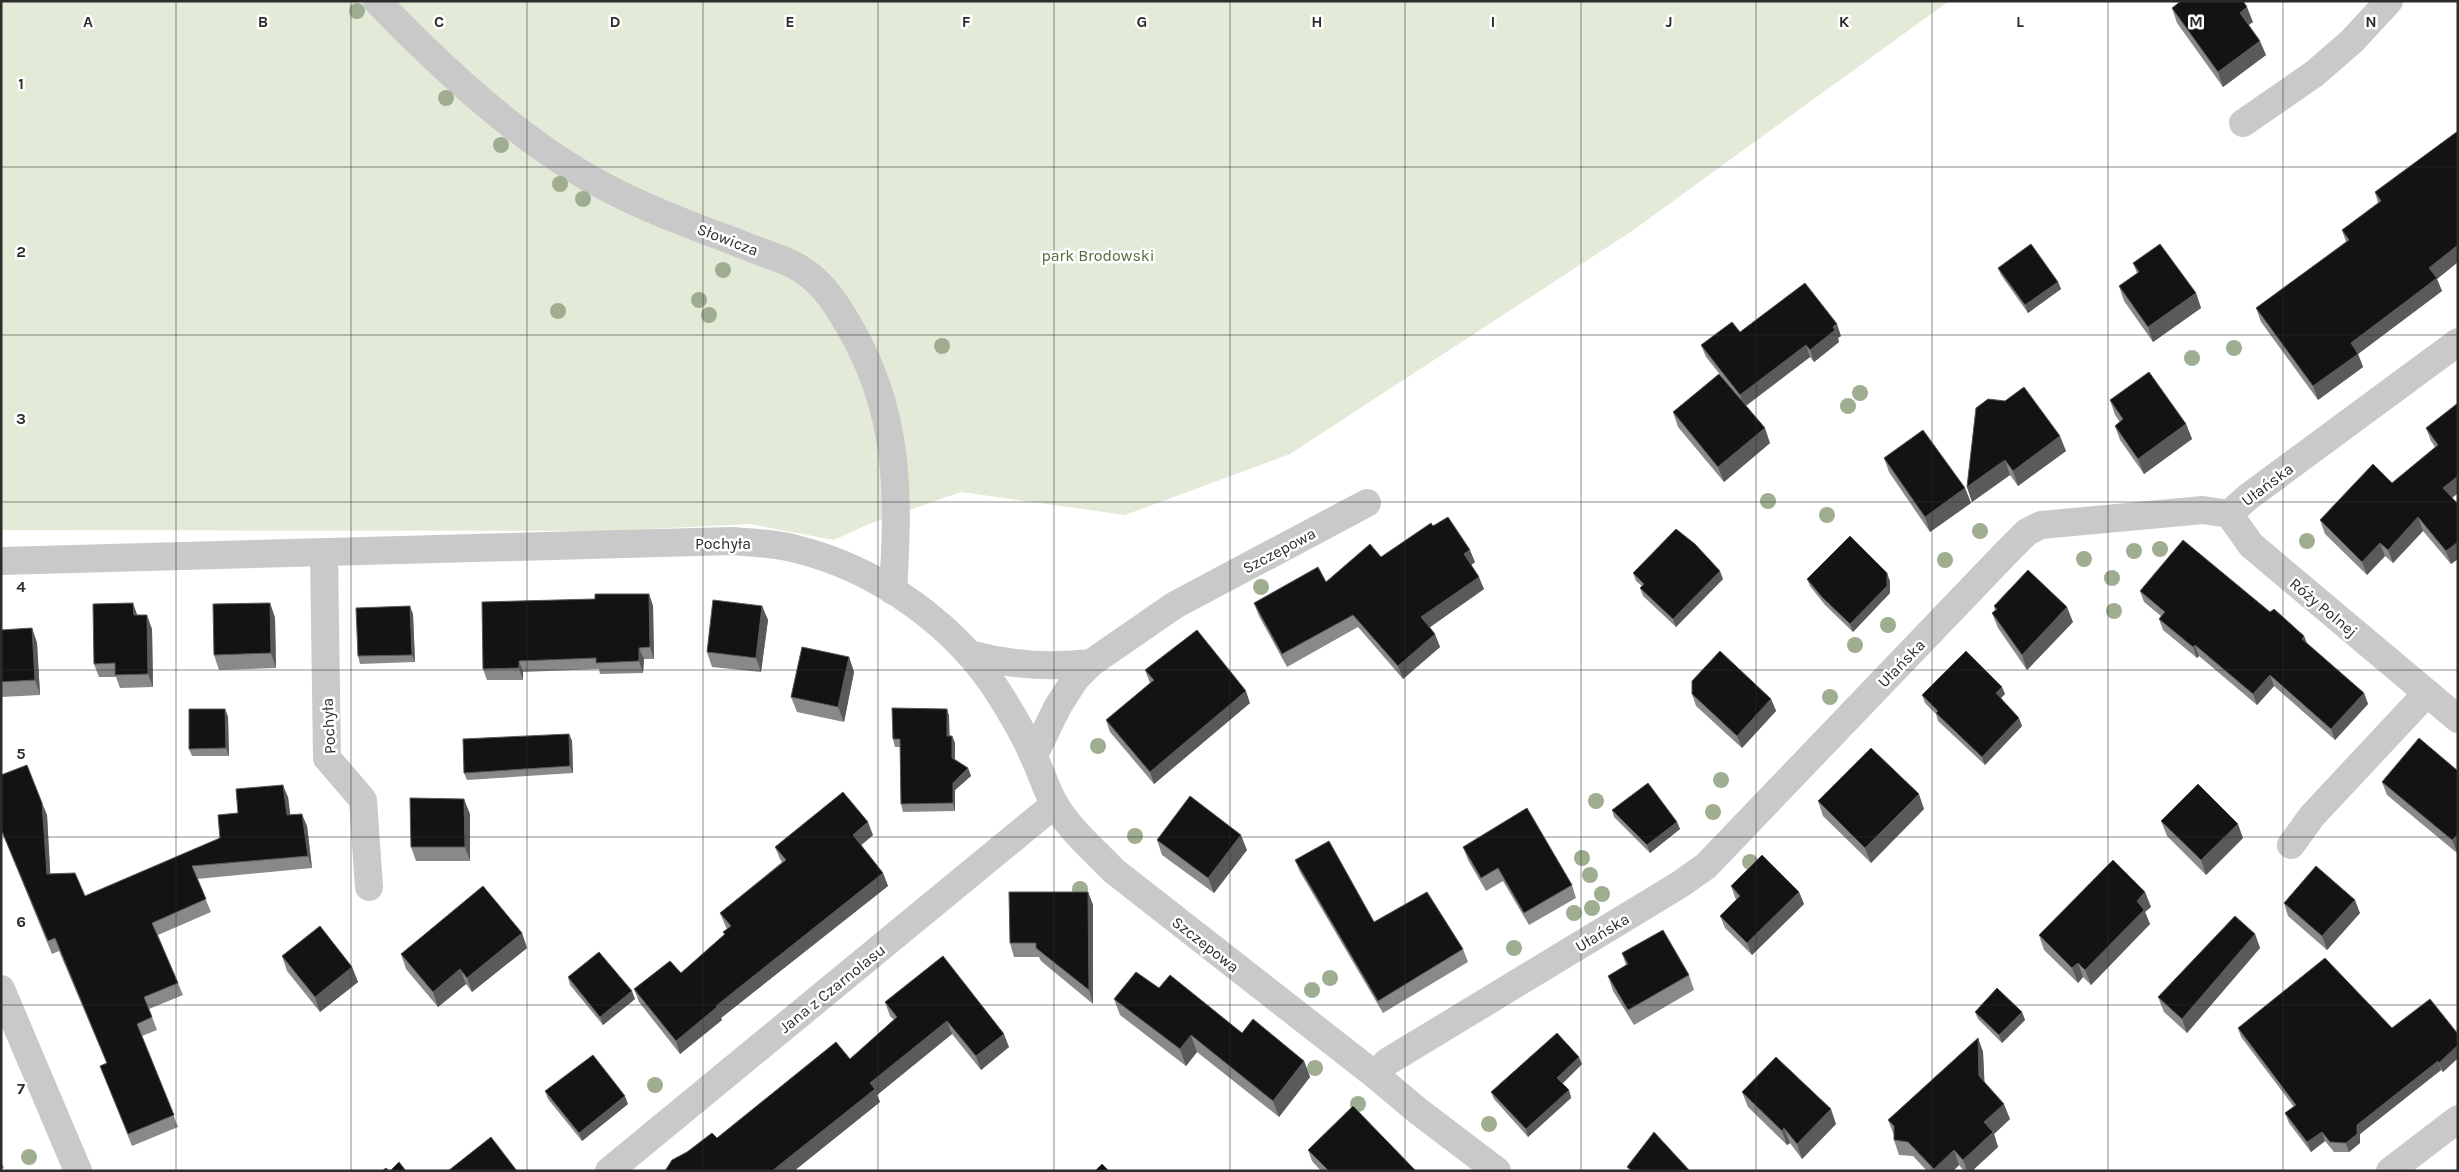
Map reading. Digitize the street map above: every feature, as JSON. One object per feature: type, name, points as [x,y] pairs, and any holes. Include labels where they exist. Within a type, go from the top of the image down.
[{"type":"street","name":"Słowicza","points":[[377,1],[479,98],[575,169],[597,182],[684,222],[793,265],[816,280],[832,298],[862,349],[880,389],[887,416],[894,461],[898,524],[893,591]]},
{"type":"street","points":[[2242,123],[2320,68],[2352,41],[2389,1]]},
{"type":"street","name":"Ułańska","points":[[1375,1075],[1387,1062],[1679,885],[1706,866],[2005,554],[2033,528],[2203,510],[2229,514],[2248,497],[2458,342]]},
{"type":"street","name":"Szczepowa","points":[[1367,503],[1175,605],[1091,663],[1076,678],[1058,706],[1034,755],[1055,804],[1080,836],[1114,871],[1497,1171]]},
{"type":"street","name":"Róży Polnej","points":[[2229,514],[2244,539],[2251,546],[2458,719]]},
{"type":"street","name":"Pochyła","points":[[1,561],[562,545],[754,543],[795,548],[829,559],[893,591],[928,615],[969,654],[1002,697],[1034,755]]},
{"type":"street","name":"Pochyła","points":[[324,553],[327,758],[363,800],[369,887]]},
{"type":"street","name":"Szczepowa","points":[[969,654],[1014,665],[1065,666],[1091,663]]},
{"type":"street","points":[[2291,845],[2312,816],[2427,693]]},
{"type":"street","name":"Jana z Czarnolasu","points":[[609,1171],[1055,804]]},
{"type":"street","points":[[1,989],[78,1171]]},
{"type":"street","points":[[2390,1171],[2458,1118]]},
{"type":"green space","name":"park Brodowski","points":[[1,1],[1949,1],[1632,231],[1290,454],[1125,515],[961,492],[869,524],[834,540],[749,524],[611,531],[1,530]]},
{"type":"building","points":[[2181,1],[2243,1],[2247,7],[2240,13],[2260,41],[2218,72],[2172,8]]},
{"type":"building","points":[[2458,131],[2458,245],[2429,268],[2437,278],[2351,343],[2358,354],[2313,386],[2256,308],[2349,240],[2342,230],[2381,201],[2375,192]]},
{"type":"building","points":[[2031,244],[2058,282],[2025,305],[1998,268]]},
{"type":"building","points":[[2160,244],[2196,293],[2148,327],[2119,286],[2139,272],[2133,263]]},
{"type":"building","points":[[1805,283],[1837,324],[1833,327],[1835,330],[1810,350],[1806,345],[1740,395],[1701,345],[1732,322],[1740,332]]},
{"type":"building","points":[[2149,372],[2186,424],[2138,459],[2115,426],[2123,419],[2110,400]]},
{"type":"building","points":[[1719,374],[1765,428],[1718,467],[1673,412]]},
{"type":"building","points":[[2024,387],[2060,436],[2013,471],[2005,460],[1967,487],[1976,408],[1988,399],[2005,401]]},
{"type":"building","points":[[2458,403],[2458,476],[2443,488],[2458,504],[2458,542],[2446,551],[2418,517],[2388,550],[2380,543],[2362,562],[2320,520],[2373,464],[2392,483],[2438,445],[2426,428]]},
{"type":"building","points":[[1923,430],[1965,488],[1925,517],[1884,458]]},
{"type":"building","points":[[1448,517],[1470,550],[1464,554],[1479,577],[1421,617],[1435,634],[1398,666],[1353,615],[1282,654],[1254,603],[1318,567],[1326,582],[1370,544],[1381,557],[1431,523],[1433,526]]},
{"type":"building","points":[[1676,529],[1695,544],[1720,571],[1673,619],[1640,588],[1644,584],[1633,573]]},
{"type":"building","points":[[1850,536],[1887,573],[1887,586],[1850,624],[1822,597],[1807,579]]},
{"type":"building","points":[[2183,540],[2270,612],[2274,609],[2304,636],[2302,639],[2364,693],[2331,729],[2270,675],[2253,694],[2195,645],[2193,647],[2159,619],[2165,612],[2140,591]]},
{"type":"building","points":[[2028,570],[2067,607],[2022,655],[1992,613],[1997,609],[1994,606]]},
{"type":"building","points":[[595,594],[649,594],[650,647],[639,648],[639,661],[596,663],[596,658],[519,661],[519,668],[483,669],[482,602],[595,599]]},
{"type":"building","points":[[713,600],[762,606],[756,658],[707,652]]},
{"type":"building","points":[[133,603],[134,615],[147,615],[148,674],[115,675],[115,663],[94,664],[93,604]]},
{"type":"building","points":[[270,603],[271,653],[214,655],[213,604]]},
{"type":"building","points":[[410,606],[412,655],[358,656],[356,608]]},
{"type":"building","points":[[32,628],[35,680],[1,682],[1,630]]},
{"type":"building","points":[[1197,630],[1246,691],[1150,772],[1106,720],[1154,680],[1145,670]]},
{"type":"building","points":[[802,647],[849,657],[838,707],[791,697]]},
{"type":"building","points":[[1720,651],[1771,699],[1737,736],[1692,694],[1692,681]]},
{"type":"building","points":[[1966,651],[2002,687],[1996,693],[2019,718],[1982,757],[1936,713],[1938,711],[1922,695]]},
{"type":"building","points":[[892,708],[947,709],[947,736],[952,736],[952,758],[968,768],[953,783],[953,803],[901,804],[900,739],[893,739]]},
{"type":"building","points":[[189,709],[225,709],[226,748],[189,749]]},
{"type":"building","points":[[569,734],[570,766],[464,773],[463,739]]},
{"type":"building","points":[[2419,738],[2458,771],[2458,834],[2452,840],[2382,782]]},
{"type":"building","points":[[1871,748],[1919,794],[1865,848],[1818,801]]},
{"type":"building","points":[[27,765],[42,803],[47,874],[75,873],[85,896],[220,838],[218,815],[238,813],[236,789],[283,785],[287,815],[302,814],[308,856],[192,866],[206,899],[152,923],[178,983],[144,997],[152,1017],[137,1024],[174,1115],[128,1134],[100,1066],[107,1063],[55,938],[48,941],[1,829],[1,775]]},
{"type":"building","points":[[1648,783],[1677,822],[1647,845],[1612,810]]},
{"type":"building","points":[[2198,784],[2238,824],[2201,860],[2161,821]]},
{"type":"building","points":[[843,792],[868,822],[853,835],[883,873],[716,1006],[676,1041],[634,989],[670,961],[681,973],[725,934],[723,932],[731,926],[720,913],[786,860],[775,847]]},
{"type":"building","points":[[1190,796],[1241,835],[1208,878],[1157,840]]},
{"type":"building","points":[[410,798],[464,799],[465,847],[411,847]]},
{"type":"building","points":[[1527,808],[1572,885],[1524,913],[1498,868],[1481,878],[1463,847]]},
{"type":"building","points":[[1329,841],[1374,922],[1427,892],[1463,949],[1378,1001],[1295,860]]},
{"type":"building","points":[[1762,855],[1799,892],[1747,943],[1720,916],[1740,896],[1731,886]]},
{"type":"building","points":[[2113,860],[2145,892],[2137,901],[2144,910],[2085,970],[2078,963],[2072,968],[2039,935]]},
{"type":"building","points":[[2316,866],[2355,900],[2322,936],[2284,903]]},
{"type":"building","points":[[483,886],[522,933],[467,978],[460,969],[433,992],[401,954]]},
{"type":"building","points":[[1009,892],[1088,892],[1089,990],[1036,948],[1036,943],[1010,943]]},
{"type":"building","points":[[2235,916],[2255,934],[2182,1019],[2158,997]]},
{"type":"building","points":[[320,926],[352,967],[315,997],[282,956]]},
{"type":"building","points":[[1663,930],[1689,975],[1628,1010],[1608,976],[1628,964],[1622,953]]},
{"type":"building","points":[[599,952],[632,991],[600,1017],[568,977]]},
{"type":"building","points":[[943,956],[1004,1034],[976,1056],[947,1021],[870,1083],[875,1089],[772,1171],[665,1171],[672,1160],[687,1152],[712,1133],[717,1138],[836,1042],[850,1059],[897,1017],[885,1002]]},
{"type":"building","points":[[2325,958],[2392,1028],[2430,999],[2458,1034],[2458,1045],[2439,1063],[2438,1061],[2357,1125],[2357,1134],[2346,1143],[2330,1142],[2322,1132],[2307,1142],[2285,1113],[2296,1105],[2238,1028]]},
{"type":"building","points":[[1136,972],[1159,988],[1170,975],[1242,1033],[1253,1019],[1304,1061],[1273,1101],[1191,1035],[1180,1049],[1114,999]]},
{"type":"building","points":[[1997,988],[2022,1012],[1999,1035],[1975,1012]]},
{"type":"building","points":[[1557,1033],[1579,1057],[1557,1078],[1569,1090],[1526,1129],[1491,1092]]},
{"type":"building","points":[[1978,1038],[1979,1076],[2004,1104],[1984,1122],[1993,1132],[1963,1160],[1954,1150],[1934,1169],[1908,1142],[1894,1140],[1894,1126],[1888,1120]]},
{"type":"building","points":[[593,1055],[625,1096],[579,1133],[545,1091]]},
{"type":"building","points":[[1776,1057],[1831,1109],[1797,1144],[1784,1128],[1782,1131],[1742,1092]]},
{"type":"building","points":[[1353,1106],[1416,1171],[1329,1171],[1308,1150]]},
{"type":"building","points":[[1654,1132],[1690,1171],[1632,1171],[1627,1167]]},
{"type":"building","points":[[491,1137],[517,1171],[448,1171]]},
{"type":"building","points":[[399,1162],[406,1171],[390,1171]]},
{"type":"building","points":[[1102,1164],[1109,1171],[1095,1171]]}]
